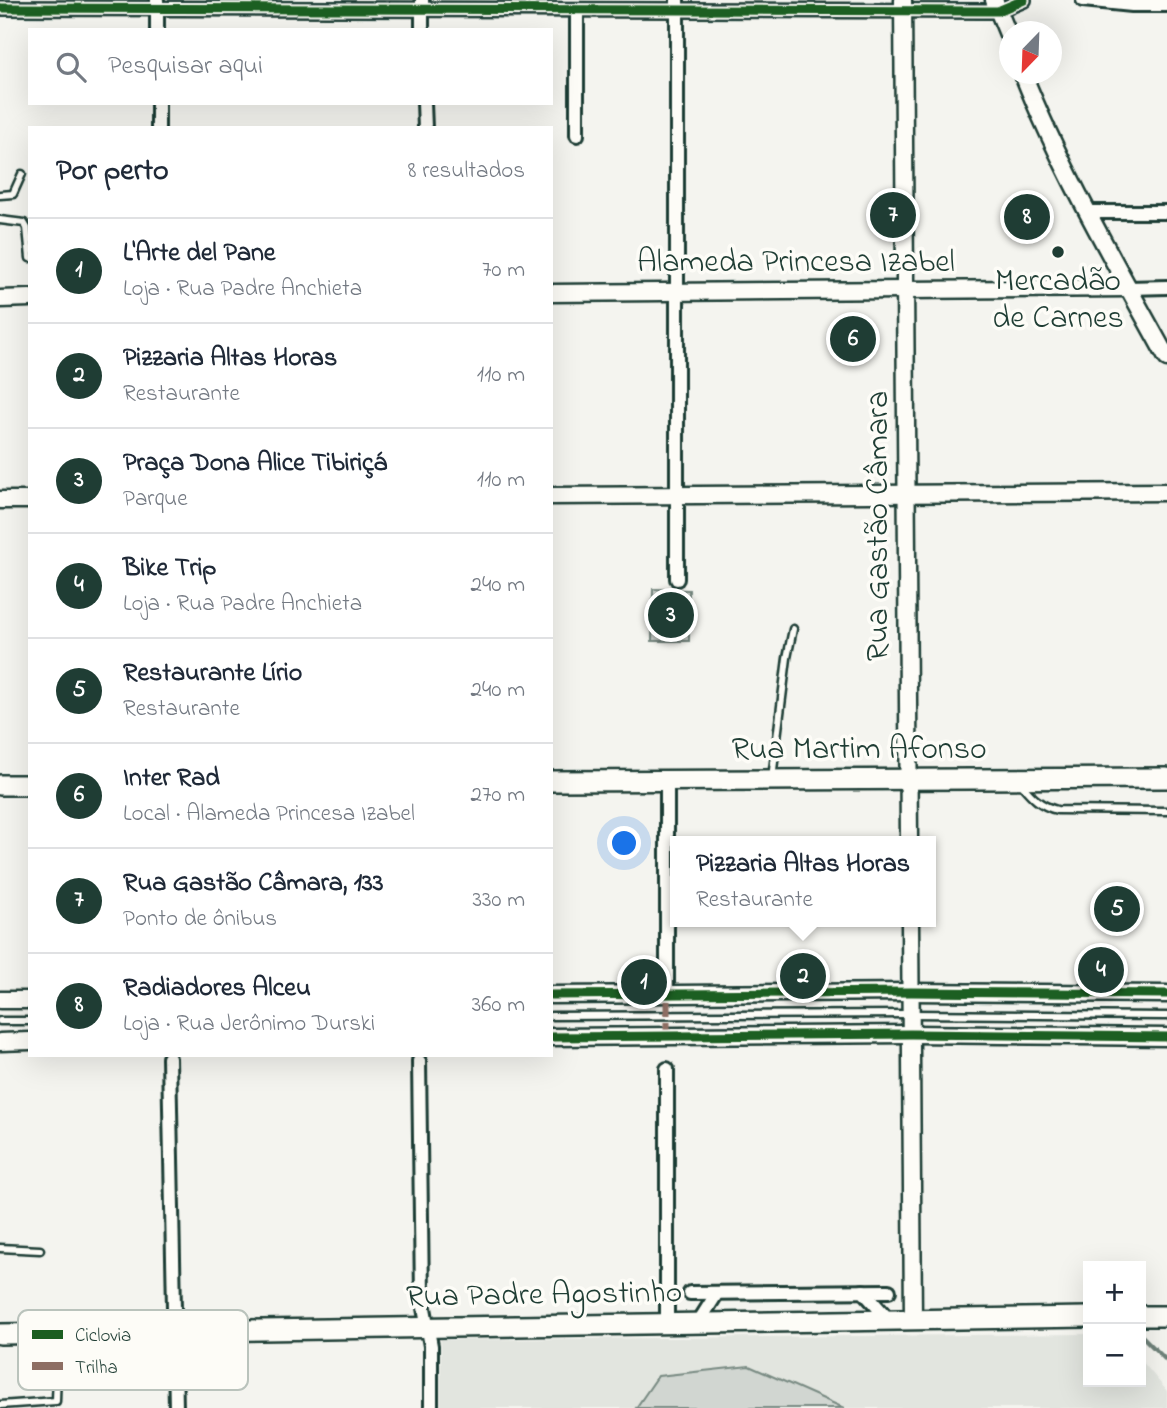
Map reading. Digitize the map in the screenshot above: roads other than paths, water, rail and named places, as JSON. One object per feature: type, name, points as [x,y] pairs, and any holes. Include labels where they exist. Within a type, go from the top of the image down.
[{"type":"main road","name":"Rua Martim Afonso","points":[[553,781],[1167,778]]},
{"type":"main road","points":[[0,785],[28,785]]},
{"type":"main road","points":[[1146,1316],[1167,1316]]},
{"type":"main road","name":"Rua Padre Agostinho","points":[[248,1331],[1083,1317]]},
{"type":"main road","name":"Rua Padre Agostinho","points":[[0,1335],[18,1335]]},
{"type":"street","points":[[62,8],[73,0]]},
{"type":"street","points":[[0,8],[157,4],[422,5],[577,10],[677,5],[996,6],[1024,0]]},
{"type":"street","points":[[1083,0],[1167,5]]},
{"type":"street","points":[[157,4],[157,28]]},
{"type":"street","points":[[422,5],[422,28]]},
{"type":"street","points":[[677,5],[677,579]]},
{"type":"street","name":"Rua Gastão Câmara","points":[[903,5],[909,836]]},
{"type":"street","points":[[577,10],[578,135]]},
{"type":"street","points":[[1027,84],[1045,128],[1167,358]]},
{"type":"street","points":[[158,105],[158,126]]},
{"type":"street","points":[[424,105],[425,126]]},
{"type":"street","points":[[1088,212],[1167,212]]},
{"type":"street","name":"Alameda Princesa Izabel","points":[[553,293],[1167,287]]},
{"type":"street","points":[[0,299],[28,298]]},
{"type":"street","points":[[553,496],[1167,492]]},
{"type":"street","points":[[0,500],[28,500]]},
{"type":"street","points":[[667,781],[667,994]]},
{"type":"street","points":[[910,927],[913,1320]]},
{"type":"street","points":[[553,995],[911,992],[1167,994]]},
{"type":"street","points":[[0,1000],[28,1000]]},
{"type":"street","points":[[553,1037],[911,1034],[1167,1037]]},
{"type":"street","points":[[0,1042],[28,1041]]},
{"type":"street","points":[[169,1058],[174,1310]]},
{"type":"street","points":[[419,1060],[422,1297],[431,1346],[431,1408]]},
{"type":"street","points":[[667,1069],[667,1324]]},
{"type":"street","points":[[863,1291],[889,1320]]},
{"type":"street","points":[[690,1293],[889,1291]]},
{"type":"street","points":[[698,1323],[717,1293]]},
{"type":"street","points":[[176,1390],[176,1408]]},
{"type":"lane","points":[[0,195],[13,194],[22,174]]},
{"type":"lane","points":[[0,220],[24,223],[28,238]]},
{"type":"lane","points":[[772,780],[793,629]]},
{"type":"lane","points":[[1017,779],[1035,800],[1057,810],[1167,811]]},
{"type":"lane","points":[[553,1016],[1167,1016]]},
{"type":"lane","points":[[0,1021],[28,1021]]},
{"type":"lane","points":[[0,1248],[40,1250]]},
{"type":"lane","points":[[0,1405],[56,1401],[56,1390]]},
{"type":"waterway","points":[[1146,1340],[1167,1361]]},
{"type":"place","name":"Rua Gastão Câmara, 133","points":[[893,215]]},
{"type":"place","name":"Radiadores Alceu","points":[[1027,217]]},
{"type":"place","name":"Mercadão de Carnes","points":[[1058,252]]},
{"type":"place","name":"Inter Rad","points":[[853,339]]},
{"type":"place","name":"Praça Dona Alice Tibiriçá","points":[[671,615]]},
{"type":"place","name":"Restaurante Lírio","points":[[1117,909]]},
{"type":"place","name":"Bike Trip","points":[[1101,970]]},
{"type":"place","name":"Pizzaria Altas Horas","points":[[803,976]]},
{"type":"place","name":"L'Arte del Pane","points":[[644,982]]}]
